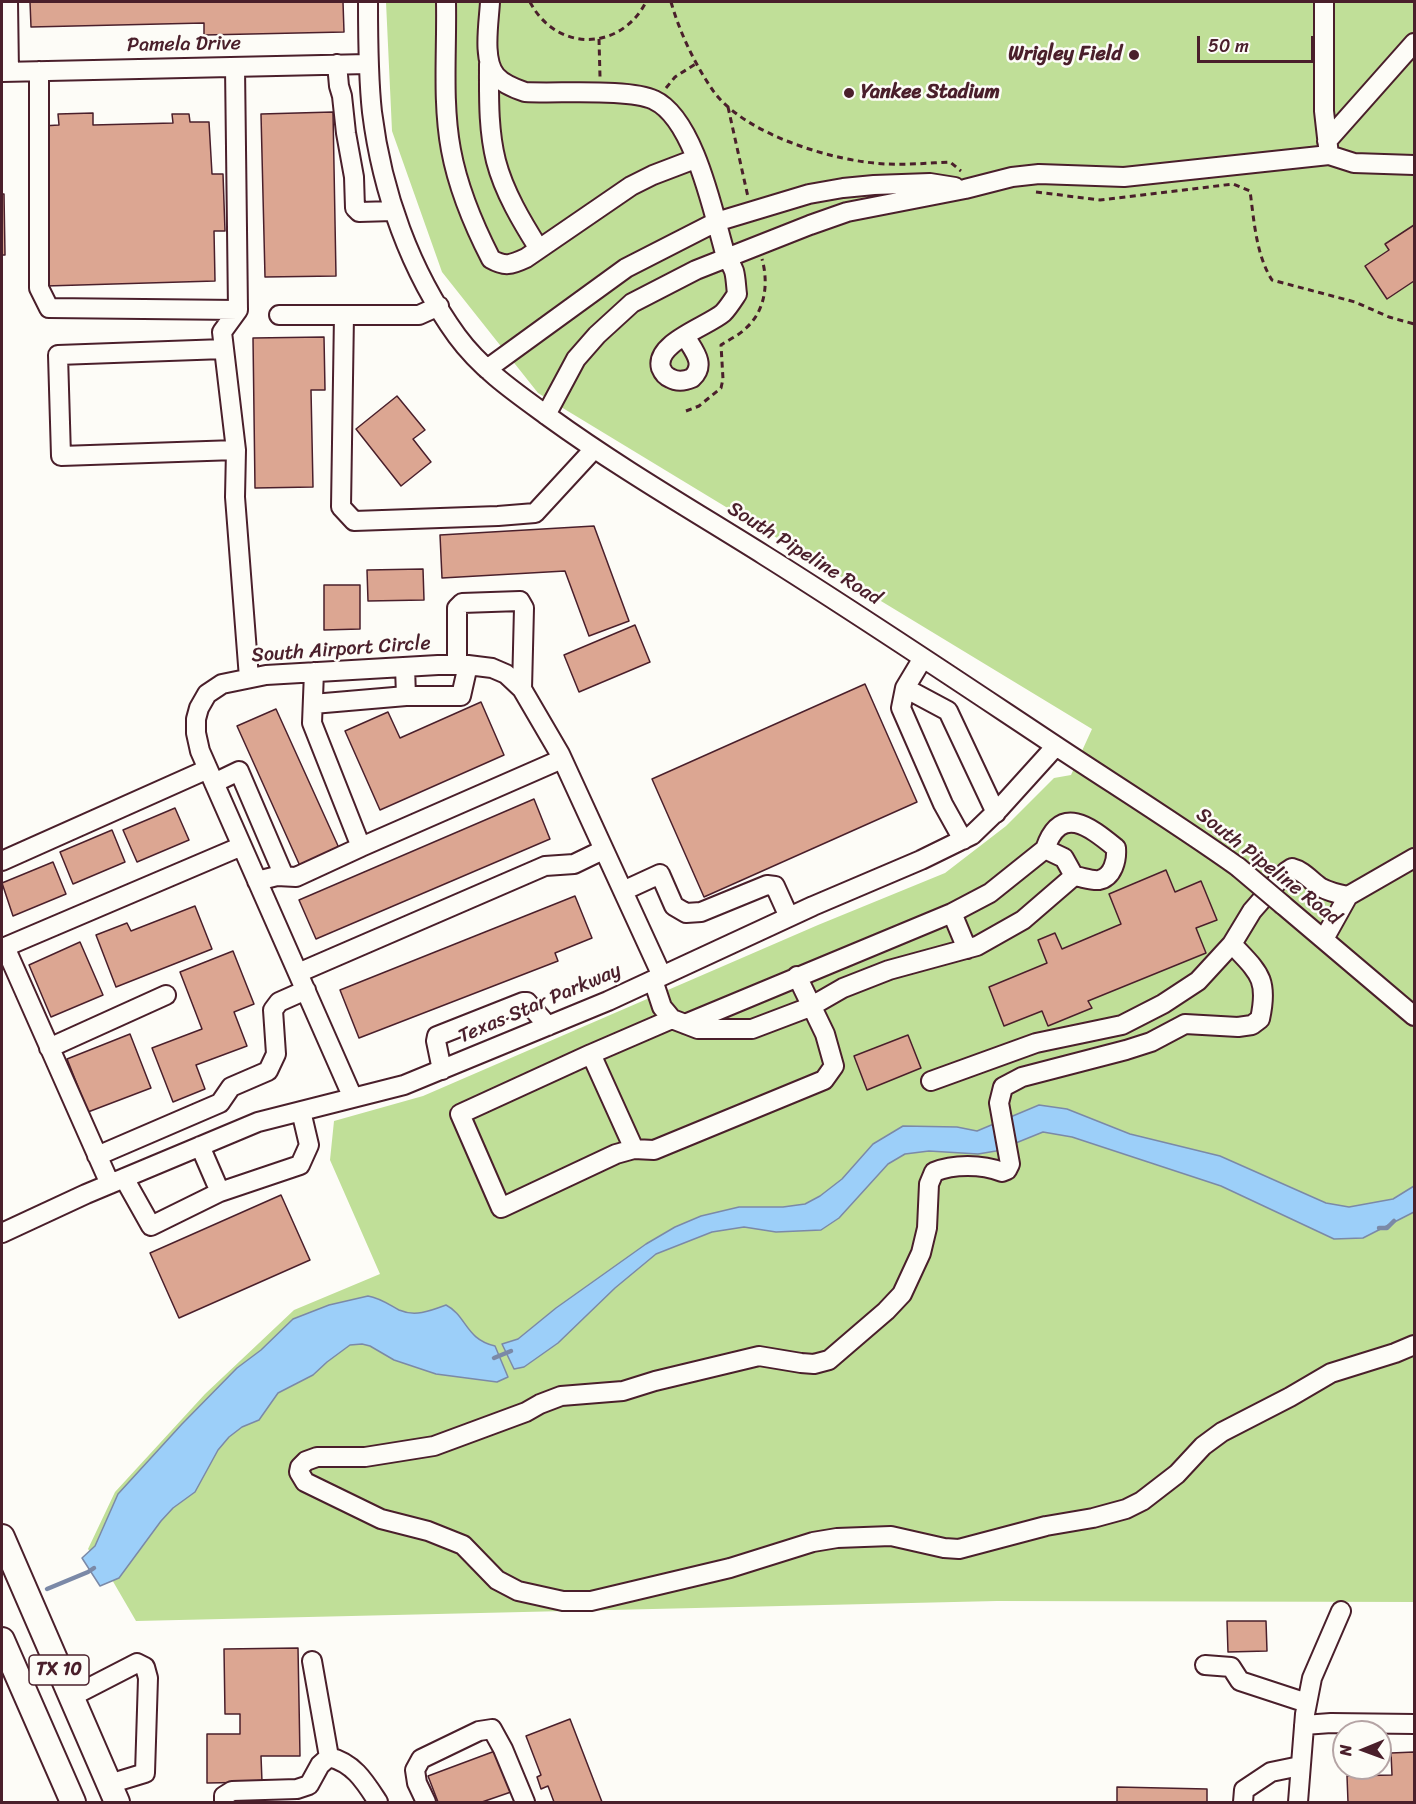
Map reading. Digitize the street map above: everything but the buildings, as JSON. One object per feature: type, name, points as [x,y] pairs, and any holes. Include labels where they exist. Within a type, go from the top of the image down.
[{"type":"main road","name":"TX 10","points":[[2,1537],[113,1793]]},
{"type":"main road","name":"TX 10","points":[[2,1640],[74,1802]]},
{"type":"street","points":[[5,72],[8,2]]},
{"type":"street","name":"South Pipeline Road","points":[[368,2],[368,64],[377,142],[383,177],[393,211],[425,284],[458,337],[498,381],[594,449],[831,596],[1182,827],[1238,867],[1414,1016]]},
{"type":"street","points":[[446,2],[447,119],[451,151],[461,190],[491,259],[501,265],[513,264],[539,249],[631,186],[696,159]]},
{"type":"street","points":[[490,2],[489,114],[496,162],[525,226],[539,249]]},
{"type":"street","points":[[1324,2],[1324,111],[1328,148]]},
{"type":"street","points":[[1328,148],[1414,43]]},
{"type":"street","points":[[489,60],[496,76],[514,88],[525,92],[623,94],[652,99],[675,115],[696,159],[726,259],[734,272],[737,294],[723,313],[685,336]]},
{"type":"street","points":[[338,64],[339,86],[354,177],[355,208],[359,212],[393,211]]},
{"type":"street","name":"Pamela Drive","points":[[5,72],[368,64]]},
{"type":"street","points":[[235,67],[238,310],[222,332],[236,450],[235,497],[249,678]]},
{"type":"street","points":[[39,71],[39,288],[50,308],[238,310]]},
{"type":"street","points":[[546,415],[576,359],[597,335],[632,303],[696,270],[848,212],[965,189],[1012,177],[1039,174],[1124,177],[1328,148],[1354,163],[1414,165]]},
{"type":"street","points":[[487,369],[626,268],[716,222],[809,194],[843,188],[930,183],[965,189]]},
{"type":"street","points":[[279,315],[419,315],[439,306]]},
{"type":"street","points":[[344,315],[340,507],[354,521],[535,513],[594,449]]},
{"type":"street","points":[[224,349],[58,355],[61,456],[236,450]]},
{"type":"street","points":[[313,704],[406,696],[461,696],[462,665],[457,608],[462,603],[520,600],[524,608],[522,689]]},
{"type":"street","points":[[923,658],[905,688],[901,708],[943,804],[963,840]]},
{"type":"street","name":"South Airport Circle","points":[[353,1098],[200,751],[196,733],[199,708],[207,694],[222,684],[266,675],[405,667],[462,665],[492,668],[506,674],[522,689],[562,759],[623,891],[657,978],[662,1007],[678,1022]]},
{"type":"street","points":[[405,667],[406,696]]},
{"type":"street","points":[[314,672],[312,723],[362,847]]},
{"type":"street","points":[[905,688],[948,711],[996,813]]},
{"type":"street","name":"Texas Star Parkway","points":[[2,1233],[117,1181],[258,1122],[404,1085],[442,1070],[548,1026],[921,860],[972,835],[996,813],[1056,746]]},
{"type":"street","points":[[257,881],[277,876],[296,877],[562,759]]},
{"type":"street","points":[[2,861],[211,776],[239,771],[284,876]]},
{"type":"street","points":[[797,976],[825,1034],[834,1066],[824,1080],[654,1150],[634,1149],[616,1154],[501,1208],[460,1114],[591,1054],[797,976],[952,912],[990,893],[1045,849],[1057,828],[1065,822],[1076,823],[1097,833],[1116,848],[1117,860],[1107,876],[1097,880],[1074,876]]},
{"type":"street","points":[[242,846],[3,942],[97,1156],[151,1226],[220,1192],[300,1165],[309,1145],[301,1111]]},
{"type":"street","points":[[1045,849],[1064,858],[1074,876]]},
{"type":"street","points":[[298,973],[545,866],[574,864],[603,850]]},
{"type":"street","points":[[1324,939],[1348,896],[1414,858]]},
{"type":"street","points":[[931,1081],[1036,1043],[1122,1025],[1163,1004],[1198,981],[1233,944],[1252,911],[1292,868],[1334,894],[1348,896]]},
{"type":"street","points":[[623,891],[660,874],[674,906],[686,913],[701,912],[766,885],[775,886],[789,917]]},
{"type":"street","points":[[678,1022],[698,1029],[752,1029],[810,1007],[843,988],[889,970],[977,946],[1023,921],[1074,876]]},
{"type":"street","points":[[952,912],[967,949]]},
{"type":"street","points":[[1233,944],[1261,978],[1264,1003],[1260,1019],[1252,1025],[1238,1027],[1185,1024],[1151,1042],[1022,1077],[1003,1087],[999,1103],[1010,1164],[1007,1170],[1002,1172],[995,1169],[953,1167],[934,1172],[928,1184],[927,1228],[921,1253],[902,1294],[886,1311],[829,1360],[814,1364],[759,1356],[654,1381],[623,1391],[561,1396],[526,1412],[434,1446],[365,1457],[317,1457],[306,1461],[300,1467],[299,1472],[305,1482],[326,1490],[381,1519],[428,1530],[464,1545],[496,1580],[518,1591],[563,1601],[591,1601],[730,1568],[802,1545],[837,1538],[891,1536],[944,1548],[959,1549],[1046,1526],[1093,1518],[1126,1509],[1142,1501],[1168,1481],[1203,1446],[1222,1432],[1290,1397],[1331,1372],[1414,1345]]},
{"type":"street","points":[[97,1156],[220,1103],[231,1087],[268,1071],[276,1054],[273,1010],[279,1002],[306,990]]},
{"type":"street","points":[[49,1048],[166,995]]},
{"type":"street","points":[[442,1070],[437,1036],[523,1002],[527,1002],[548,1026]]},
{"type":"street","points":[[591,1054],[634,1149]]},
{"type":"street","points":[[200,1146],[220,1192]]},
{"type":"street","points":[[1298,1803],[1304,1725],[1312,1678],[1341,1611]]},
{"type":"street","points":[[312,1661],[329,1757]]},
{"type":"street","points":[[71,1697],[137,1663],[145,1666],[148,1678],[145,1773],[113,1793]]},
{"type":"street","points":[[1204,1665],[1231,1667],[1240,1681],[1307,1702]]},
{"type":"street","points":[[1304,1725],[1414,1724]]},
{"type":"street","points":[[426,1803],[417,1783],[415,1770],[421,1759],[479,1731],[492,1729],[503,1749],[525,1803]]},
{"type":"street","points":[[224,1803],[224,1796],[232,1791],[297,1790],[309,1785],[320,1765],[329,1757]]},
{"type":"street","points":[[329,1757],[342,1760],[361,1776],[378,1803]]},
{"type":"street","points":[[1243,1803],[1244,1790],[1271,1772],[1300,1766]]},
{"type":"path","points":[[530,2],[543,21],[558,32],[576,39],[599,39],[624,29],[633,21],[646,2]]},
{"type":"path","points":[[599,39],[600,94]]},
{"type":"path","points":[[658,103],[665,89],[675,77],[697,63]]},
{"type":"green space","points":[[386,2],[1414,2],[1414,1602],[997,1601],[136,1621],[111,1578],[88,1549],[115,1492],[205,1394],[294,1310],[380,1274],[330,1160],[334,1121],[423,1096],[818,925],[945,873],[1006,826],[1054,778],[1071,775],[1092,729],[538,393],[442,272],[392,131]]},
{"type":"water","points":[[1039,1105],[1067,1109],[1130,1134],[1220,1156],[1326,1203],[1349,1207],[1393,1199],[1414,1186],[1414,1212],[1363,1238],[1334,1239],[1221,1186],[1072,1137],[1043,1132],[996,1151],[978,1154],[929,1151],[905,1154],[888,1164],[839,1218],[821,1230],[776,1232],[744,1227],[712,1232],[656,1254],[615,1288],[558,1343],[524,1367],[514,1369],[502,1344],[518,1339],[556,1308],[646,1244],[675,1227],[701,1216],[739,1207],[783,1207],[805,1204],[842,1179],[873,1144],[903,1126],[957,1127],[977,1131]]},
{"type":"water","points":[[368,1296],[411,1313],[428,1311],[446,1305],[458,1315],[472,1333],[485,1343],[495,1346],[508,1377],[497,1382],[436,1374],[394,1360],[370,1346],[350,1345],[313,1375],[278,1393],[259,1420],[242,1427],[229,1437],[218,1450],[195,1492],[173,1508],[161,1521],[119,1578],[100,1586],[82,1558],[95,1546],[118,1494],[182,1424],[237,1368],[261,1350],[293,1319],[329,1305]]},
{"type":"waterway","points":[[1379,1228],[1387,1228],[1394,1221]]},
{"type":"waterway","points":[[494,1358],[511,1351]]},
{"type":"waterway","points":[[47,1589],[94,1568]]},
{"type":"place","name":"Wrigley Field","points":[[1134,55]]},
{"type":"place","name":"Yankee Stadium","points":[[849,93]]}]
